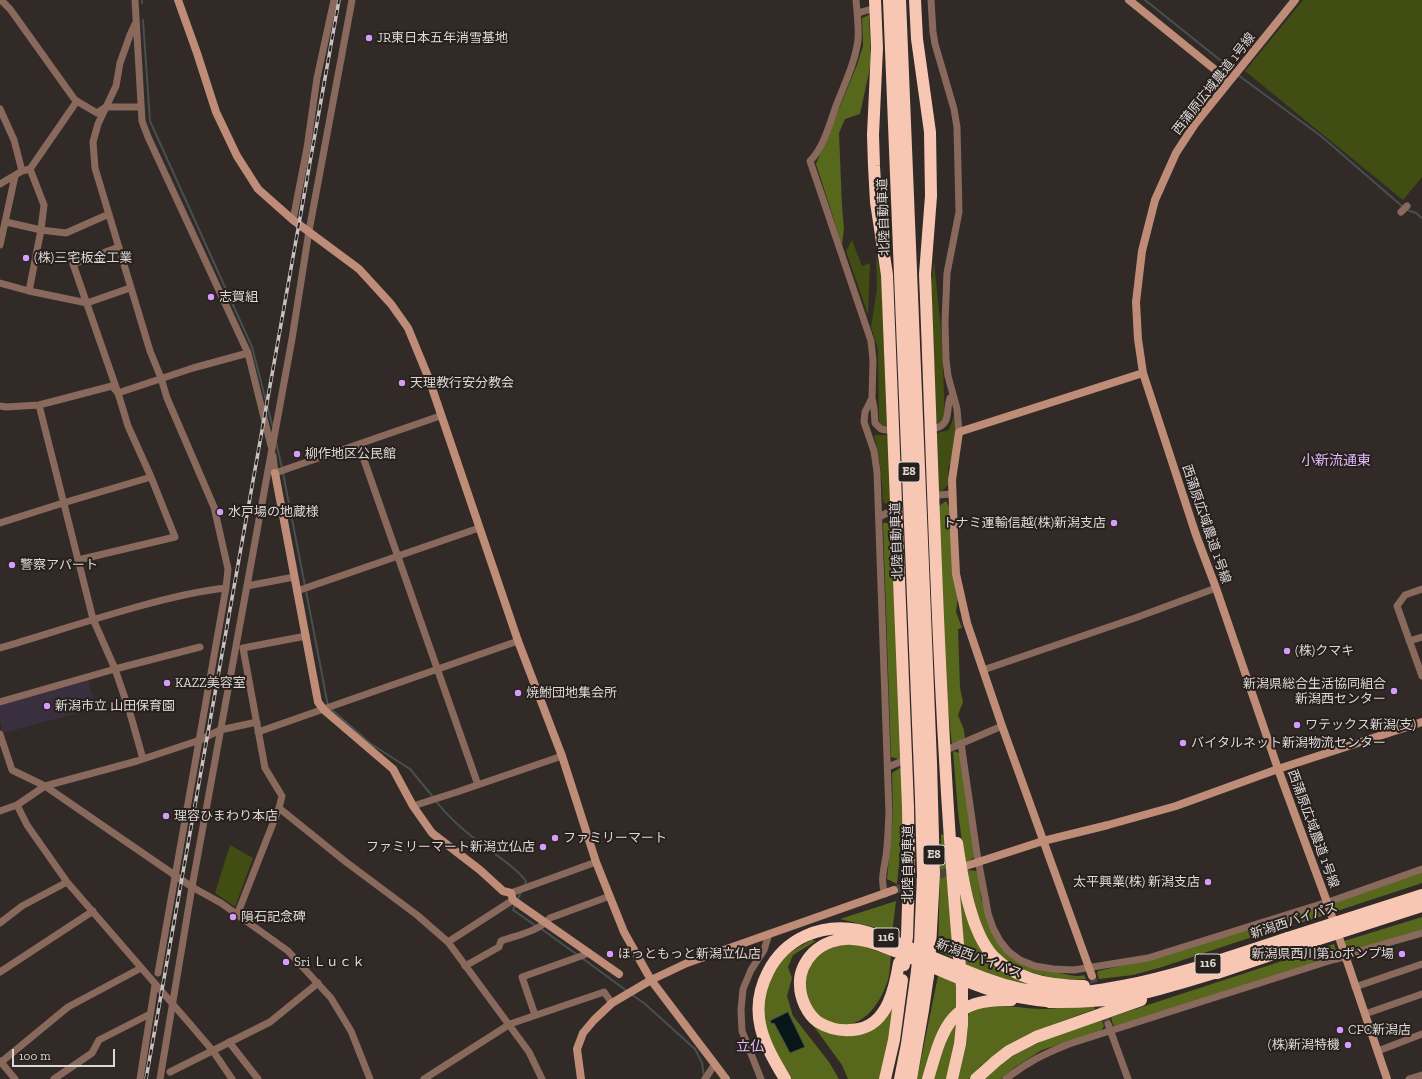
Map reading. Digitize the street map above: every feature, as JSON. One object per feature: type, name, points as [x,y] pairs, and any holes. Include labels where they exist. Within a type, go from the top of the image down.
[{"type":"highway","points":[[875,0],[877,48],[873,135],[874,166],[876,202],[887,275],[909,844],[905,936],[894,1040],[885,1079]]},
{"type":"highway","name":"北陸自動車道","points":[[889,0],[922,798],[925,946]]},
{"type":"highway","name":"北陸自動車道","points":[[900,0],[931,763],[934,874],[922,974],[922,1017],[911,1079]]},
{"type":"highway","points":[[915,0],[917,39],[930,132],[932,196],[925,274],[948,746],[952,874],[962,987],[962,1024],[960,1044],[952,1079]]},
{"type":"highway","points":[[948,746],[964,883],[978,930],[993,956],[1012,970],[1035,980],[1075,986],[1127,985]]},
{"type":"highway","points":[[1329,925],[1422,887]]},
{"type":"highway","name":"新潟西バイパス","points":[[976,1079],[1009,1051],[1036,1036],[1224,970],[1329,925],[1422,895]]},
{"type":"highway","name":"新潟西バイパス","points":[[785,1079],[767,1049],[761,1032],[758,1014],[760,994],[769,970],[782,952],[801,938],[818,931],[849,928],[873,934],[985,979],[1022,990],[1047,993],[1074,993],[1102,990],[1127,985],[1289,943],[1422,906]]},
{"type":"highway","points":[[1289,943],[1422,914]]},
{"type":"highway","points":[[902,964],[888,1004],[882,1014],[873,1022],[862,1028],[839,1030],[828,1027],[817,1021],[810,1014],[801,995],[800,980],[805,964],[810,956],[818,948],[828,943],[851,938],[863,940],[887,948],[1001,993],[1016,997],[1056,1002]]},
{"type":"highway","points":[[928,1079],[938,1047],[946,1028],[957,1012],[975,1003],[996,999],[1056,1002],[1094,1001],[1133,995],[1167,987],[1224,970]]},
{"type":"highway","name":"北陸自動車道","points":[[900,1079],[910,1023],[922,974]]},
{"type":"street","points":[[1,0],[10,9],[77,102],[97,113],[106,107],[141,107]]},
{"type":"street","points":[[135,0],[142,121],[248,353],[272,447],[275,473],[318,702],[324,710],[393,769],[414,806],[432,833],[480,870],[502,891],[619,974]]},
{"type":"street","points":[[178,0],[216,112],[237,156],[258,189],[293,220],[359,269],[391,304],[408,328],[428,379],[518,641],[562,756],[596,862],[624,932],[651,980],[726,1079]]},
{"type":"street","points":[[293,220],[307,148],[317,78],[334,0]]},
{"type":"street","points":[[160,1079],[192,887],[292,339],[309,231],[352,0]]},
{"type":"street","points":[[856,0],[858,13],[858,40],[852,64],[827,131],[816,155],[810,161],[871,341],[873,360],[872,398],[875,423],[877,426],[886,430]]},
{"type":"street","points":[[931,0],[935,44],[954,109],[957,127],[959,204],[947,274],[945,322],[948,376],[959,416],[959,432],[952,480],[956,574],[967,623],[1002,726],[1091,972]]},
{"type":"street","points":[[1129,0],[1229,81]]},
{"type":"street","name":"西蒲原広域農道 1号線","points":[[1295,0],[1195,124],[1176,154],[1155,200],[1142,251],[1136,302],[1143,373],[1196,534],[1278,770],[1327,902],[1387,1079]]},
{"type":"street","points":[[858,13],[868,10]]},
{"type":"street","points":[[136,23],[120,63],[116,86],[98,124],[93,142],[95,168],[150,351],[167,398],[214,507],[228,569],[200,740],[158,973]]},
{"type":"street","points":[[0,184],[22,171],[30,169],[77,102]]},
{"type":"street","points":[[0,109],[14,140],[22,171]]},
{"type":"street","points":[[29,291],[42,230],[44,204],[30,169]]},
{"type":"street","points":[[0,245],[15,176]]},
{"type":"street","points":[[6,222],[42,230],[66,233],[110,214]]},
{"type":"street","points":[[78,560],[175,537],[151,477],[128,426],[73,264],[119,247]]},
{"type":"street","points":[[0,283],[29,291],[87,303],[130,288]]},
{"type":"street","points":[[118,393],[225,358],[248,353]]},
{"type":"street","points":[[959,432],[1143,373]]},
{"type":"street","points":[[0,406],[39,405],[112,386],[118,393]]},
{"type":"street","points":[[936,428],[948,419],[948,403],[950,398],[954,397]]},
{"type":"street","points":[[872,398],[865,412],[864,422],[874,451],[876,462],[879,517],[888,767],[888,828],[882,878],[882,887],[885,894]]},
{"type":"street","points":[[39,405],[92,619],[115,669],[143,758]]},
{"type":"street","points":[[275,473],[440,416]]},
{"type":"street","points":[[360,444],[364,460],[478,785]]},
{"type":"street","points":[[0,523],[63,502],[151,477]]},
{"type":"street","points":[[938,495],[952,494]]},
{"type":"street","points":[[879,517],[889,512]]},
{"type":"street","points":[[297,591],[479,528]]},
{"type":"street","points":[[246,586],[294,577]]},
{"type":"street","points":[[0,648],[92,619],[201,590],[226,588]]},
{"type":"street","points":[[983,670],[1135,618],[1216,588]]},
{"type":"street","points":[[1422,589],[1405,595],[1397,606],[1422,676]]},
{"type":"street","points":[[237,915],[279,808],[282,796],[265,768],[243,648],[306,636]]},
{"type":"street","points":[[1409,641],[1422,637]]},
{"type":"street","points":[[258,732],[518,641]]},
{"type":"street","points":[[0,702],[115,669],[200,647]]},
{"type":"street","points":[[0,811],[17,805],[45,786],[137,761],[200,740],[220,730],[257,722]]},
{"type":"street","points":[[966,866],[1043,840],[1108,825],[1176,806],[1422,722]]},
{"type":"street","points":[[948,746],[961,743],[1002,726]]},
{"type":"street","points":[[0,734],[12,770],[45,786],[288,951],[331,998],[351,1031],[370,1079]]},
{"type":"street","points":[[961,743],[976,854],[979,862],[988,913],[993,928],[1000,941],[1008,951],[1020,960],[1035,966],[1091,972],[1148,958],[1327,902],[1422,869]]},
{"type":"street","points":[[414,806],[562,756]]},
{"type":"street","points":[[888,767],[900,762]]},
{"type":"street","points":[[17,805],[27,825],[67,882],[213,1051],[232,1079]]},
{"type":"street","points":[[279,808],[346,862],[417,915],[448,942],[510,1024],[529,1052],[542,1079]]},
{"type":"street","points":[[448,942],[512,897],[596,862]]},
{"type":"street","points":[[0,923],[22,906],[67,882]]},
{"type":"street","points":[[582,1079],[577,1049],[583,1033],[612,1003],[651,980],[687,962],[894,890]]},
{"type":"street","points":[[465,966],[499,947],[500,941],[537,928],[546,923],[550,918],[610,896]]},
{"type":"street","points":[[0,972],[93,911]]},
{"type":"street","points":[[1006,1079],[1018,1069],[1039,1056],[1069,1044],[1325,962],[1422,933]]},
{"type":"street","points":[[761,1079],[742,1031],[741,1010],[743,989],[751,970],[764,950],[769,934]]},
{"type":"street","points":[[535,1016],[522,977],[584,955],[587,952]]},
{"type":"street","points":[[1355,987],[1422,964]]},
{"type":"street","points":[[15,1079],[0,1062],[68,1007],[141,968]]},
{"type":"street","points":[[170,1072],[270,1022],[318,983]]},
{"type":"street","points":[[140,1079],[155,985]]},
{"type":"street","points":[[424,1079],[510,1024],[604,992],[612,1003]]},
{"type":"street","points":[[1365,1014],[1422,994]]},
{"type":"street","points":[[54,1079],[92,1052],[99,1040],[150,1014]]},
{"type":"street","points":[[1108,1024],[1128,1079]]},
{"type":"street","points":[[1378,1051],[1422,1034]]},
{"type":"street","points":[[229,1042],[258,1079]]},
{"type":"street","points":[[705,1079],[715,1064]]},
{"type":"street","points":[[1409,1079],[1422,1074]]},
{"type":"shaded area","name":"新潟市立 山田保育園","points":[[88,679],[96,708],[3,733],[0,721],[0,703]]},
{"type":"shaded area","points":[[788,1012],[805,1047],[790,1053],[774,1023],[772,1024],[770,1021]]},
{"type":"green space","points":[[1303,0],[1422,0],[1422,177],[1403,200],[1245,71]]},
{"type":"green space","points":[[869,15],[871,63],[860,114],[845,119],[839,133],[844,228],[842,245],[816,164],[857,65],[863,46],[862,18]]},
{"type":"green space","points":[[852,240],[862,266],[870,263],[868,315],[846,251]]},
{"type":"green space","points":[[876,256],[881,271],[887,428],[881,424],[879,420],[878,349],[871,327],[877,289]]},
{"type":"green space","points":[[934,262],[942,339],[945,420],[938,426],[936,417],[931,284]]},
{"type":"green space","points":[[955,413],[955,438],[951,464],[948,467],[949,484],[941,492],[938,492],[936,454],[937,433],[949,430]]},
{"type":"green space","points":[[874,435],[887,435],[889,445],[890,507],[883,502],[878,452]]},
{"type":"green space","points":[[946,501],[951,510],[958,596],[956,612],[962,628],[958,629],[960,688],[963,702],[958,715],[964,730],[965,740],[952,745],[945,682],[939,506]]},
{"type":"green space","points":[[892,522],[902,760],[891,757],[883,523]]},
{"type":"green space","points":[[953,751],[962,754],[975,857],[965,864],[958,812]]},
{"type":"green space","points":[[903,766],[904,811],[897,884],[887,879],[893,814],[892,773]]},
{"type":"green space","points":[[941,834],[944,835],[953,958],[938,951]]},
{"type":"green space","points":[[230,845],[253,858],[235,907],[215,893]]},
{"type":"green space","points":[[967,870],[978,871],[981,899],[1004,950],[1056,972],[1067,975],[1084,975],[1086,979],[1057,979],[1018,969],[996,954],[982,933]]},
{"type":"green space","points":[[1422,872],[1422,883],[1334,912],[1332,908],[1335,903]]},
{"type":"green space","points":[[956,881],[983,950],[1040,987],[1010,982],[966,966]]},
{"type":"green space","points":[[896,901],[892,934],[877,928],[840,919]]},
{"type":"green space","points":[[1315,908],[1323,909],[1325,915],[1300,923],[1298,915],[1300,912]]},
{"type":"green space","points":[[1289,916],[1294,925],[1162,967],[1133,975],[1099,979],[1097,973],[1098,971],[1146,960]]},
{"type":"green space","points":[[1422,917],[1422,931],[1348,952],[1344,941]]},
{"type":"green space","points":[[811,940],[816,941],[793,955],[788,967],[792,978],[787,996],[793,1016],[829,1062],[839,1079],[790,1079],[772,1049],[764,1028],[763,1005],[768,982],[773,972],[779,962],[787,954]]},
{"type":"green space","points":[[1334,944],[1336,950],[1332,957],[1142,1018],[1115,1026],[1113,1025],[1111,1017]]},
{"type":"green space","points":[[842,945],[859,945],[891,956],[888,980],[882,996],[875,1007],[856,1022],[841,1025],[826,1021],[815,1010],[807,997],[806,981],[811,965],[825,951]]},
{"type":"green space","points":[[938,976],[956,981],[957,1009],[925,1079],[917,1079]]},
{"type":"green space","points":[[1093,1003],[1095,1009],[1044,1028],[1011,1044],[981,1065],[969,1079],[955,1079],[969,1012],[988,1006],[1043,1009]]},
{"type":"green space","points":[[891,1008],[894,1010],[892,1026],[880,1079],[848,1079],[842,1065],[807,1017],[847,1035]]},
{"type":"green space","points":[[1102,1020],[1104,1026],[1101,1031],[1042,1050],[1015,1067],[1001,1079],[985,1079],[1010,1058],[1039,1042]]},
{"type":"green space","points":[[957,1021],[957,1034],[947,1079],[933,1079],[949,1033]]},
{"type":"waterway","points":[[1145,0],[1235,72]]},
{"type":"waterway","points":[[143,20],[150,121],[252,347],[273,428]]},
{"type":"waterway","points":[[1238,75],[1321,136],[1403,207]]},
{"type":"waterway","points":[[1407,210],[1416,213],[1422,218]]},
{"type":"waterway","points":[[276,442],[282,468]]},
{"type":"waterway","points":[[283,473],[305,586]]},
{"type":"waterway","points":[[306,591],[328,706]]},
{"type":"waterway","points":[[331,709],[371,744],[410,769],[433,797]]},
{"type":"waterway","points":[[435,800],[463,829],[519,873],[526,881],[525,885]]},
{"type":"waterway","points":[[517,901],[521,892]]},
{"type":"waterway","points":[[515,905],[513,910],[536,926]]},
{"type":"waterway","points":[[540,928],[579,956]]},
{"type":"waterway","points":[[582,958],[627,991]]},
{"type":"waterway","points":[[632,995],[644,1003],[695,1049],[702,1063],[704,1076]]},
{"type":"tunnel","points":[[894,890],[956,869]]},
{"type":"tunnel","points":[[1092,976],[1108,1024]]},
{"type":"railway","points":[[146,1079],[339,0]]},
{"type":"place","name":"JR東日本五年消雪基地","points":[[369,38]]},
{"type":"place","name":"(株)三宅板金工業","points":[[26,258]]},
{"type":"place","name":"志賀組","points":[[211,297]]},
{"type":"place","name":"天理教行安分教会","points":[[402,383]]},
{"type":"place","name":"柳作地区公民館","points":[[297,454]]},
{"type":"place","name":"水戸場の地蔵様","points":[[220,512]]},
{"type":"place","name":"トナミ運輸信越(株)新潟支店","points":[[1114,523]]},
{"type":"place","name":"警察アパート","points":[[12,565]]},
{"type":"place","name":"(株)クマキ","points":[[1287,651]]},
{"type":"place","name":"KAZZ美容室","points":[[167,683]]},
{"type":"place","name":"新潟県総合生活協同組合 新潟西センター","points":[[1394,691]]},
{"type":"place","name":"焼鮒団地集会所","points":[[518,693]]},
{"type":"place","name":"新潟市立 山田保育園","points":[[47,706]]},
{"type":"place","name":"ワテックス新潟(支)","points":[[1297,725]]},
{"type":"place","name":"バイタルネット新潟物流センター","points":[[1183,743]]},
{"type":"place","name":"理容ひまわり本店","points":[[166,816]]},
{"type":"place","name":"ファミリーマート","points":[[555,838]]},
{"type":"place","name":"ファミリーマート新潟立仏店","points":[[543,847]]},
{"type":"place","name":"太平興業(株) 新潟支店","points":[[1208,882]]},
{"type":"place","name":"隕石記念碑","points":[[233,917]]},
{"type":"place","name":"ほっともっと新潟立仏店","points":[[610,954]]},
{"type":"place","name":"新潟県西川第10ポンプ場","points":[[1402,954]]},
{"type":"place","name":"Sri Ｌｕｃｋ","points":[[286,962]]},
{"type":"place","name":"CFC新潟店","points":[[1340,1030]]},
{"type":"place","name":"(株)新潟特機","points":[[1348,1045]]},
{"type":"district","name":"小新流通東","points":[[1336,461]]},
{"type":"district","name":"立仏","points":[[750,1047]]}]
